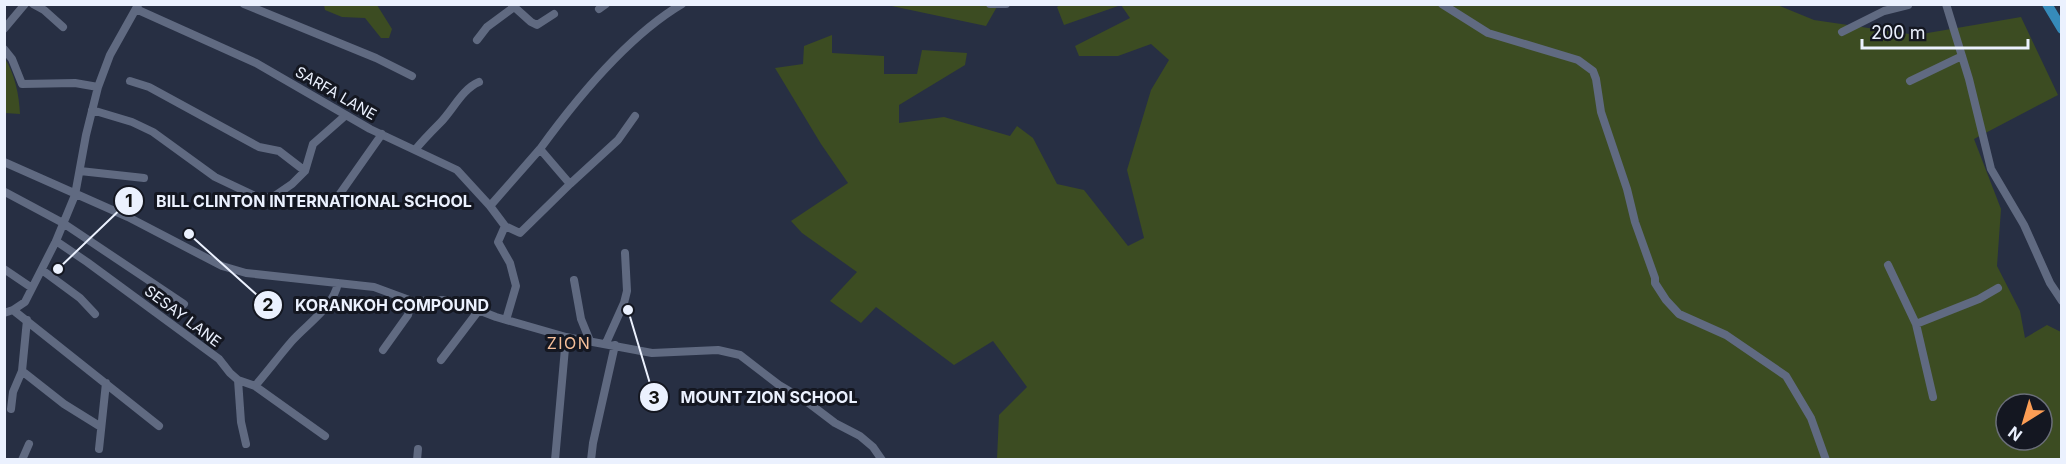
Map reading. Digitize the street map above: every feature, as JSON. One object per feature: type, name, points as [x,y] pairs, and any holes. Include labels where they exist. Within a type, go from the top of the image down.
[{"type":"street","points":[[4,29],[25,4]]},
{"type":"street","points":[[33,4],[44,10],[63,27]]},
{"type":"street","points":[[244,4],[376,58],[412,76]]},
{"type":"street","points":[[490,206],[603,72],[651,28],[682,4]]},
{"type":"street","points":[[990,4],[1006,4]]},
{"type":"street","points":[[1442,4],[1488,33],[1578,60],[1593,71],[1601,112],[1627,189],[1635,222],[1652,267],[1655,283],[1679,314],[1726,335],[1786,376],[1812,418],[1827,459]]},
{"type":"street","points":[[1946,4],[1991,169],[2024,225],[2050,283],[2061,301]]},
{"type":"street","points":[[1842,32],[1884,11],[1908,5]]},
{"type":"street","points":[[477,40],[487,27],[513,6],[537,24],[554,14]]},
{"type":"street","points":[[4,313],[25,302],[56,241],[75,195],[98,87],[110,55],[137,7]]},
{"type":"street","name":"SARFA LANE","points":[[137,7],[256,63],[346,115],[458,170],[505,226]]},
{"type":"street","points":[[4,50],[12,59],[22,84],[75,83],[98,87]]},
{"type":"street","points":[[1910,81],[1962,56]]},
{"type":"street","points":[[130,81],[149,87],[259,147],[279,151],[305,171]]},
{"type":"street","points":[[415,150],[429,131],[440,123],[465,93],[479,82]]},
{"type":"street","points":[[92,110],[132,122],[153,132],[215,177],[256,197],[273,197],[292,184],[305,171],[313,144],[346,115]]},
{"type":"street","points":[[506,320],[516,286],[510,263],[498,242],[505,226],[520,233],[618,140],[635,116]]},
{"type":"street","points":[[332,205],[382,134]]},
{"type":"street","points":[[540,149],[570,184]]},
{"type":"street","points":[[4,162],[128,217],[222,266],[246,273],[374,287],[412,301],[445,300],[467,304],[506,320],[566,337],[652,353],[718,350],[740,355],[835,423],[860,436],[882,459]]},
{"type":"street","points":[[80,171],[144,178]]},
{"type":"street","points":[[5,192],[63,223],[184,304]]},
{"type":"street","name":"SESAY LANE","points":[[56,241],[219,359],[230,374],[238,380]]},
{"type":"street","points":[[606,343],[627,291],[625,253]]},
{"type":"street","points":[[1888,265],[1916,324],[1933,397]]},
{"type":"street","points":[[4,268],[32,288]]},
{"type":"street","points":[[42,270],[80,297],[94,314]]},
{"type":"street","points":[[574,280],[581,319],[590,341]]},
{"type":"street","points":[[255,386],[294,339],[323,311],[336,294],[338,283]]},
{"type":"street","points":[[1916,324],[1979,299],[1998,288]]},
{"type":"street","points":[[383,350],[408,315],[412,301]]},
{"type":"street","points":[[13,310],[159,426]]},
{"type":"street","points":[[441,360],[479,310]]},
{"type":"street","points":[[11,409],[13,392],[22,370],[27,320]]},
{"type":"street","points":[[555,459],[566,337]]},
{"type":"street","points":[[591,459],[615,345]]},
{"type":"street","points":[[22,370],[64,404],[101,427]]},
{"type":"street","points":[[246,444],[241,422],[238,380],[255,386],[325,436]]},
{"type":"street","points":[[99,449],[106,382]]},
{"type":"street","points":[[22,459],[29,444]]},
{"type":"street","points":[[417,459],[418,449]]},
{"type":"green space","points":[[1775,4],[1814,20],[1916,35],[2021,17],[2058,95],[1974,139],[2001,209],[1997,266],[2020,311],[2025,338],[2047,325],[2061,332],[2061,459],[997,459],[999,415],[1027,387],[993,341],[954,365],[876,307],[861,323],[830,301],[857,272],[802,233],[791,221],[848,183],[821,144],[775,68],[803,64],[804,46],[832,35],[832,53],[884,56],[884,74],[917,74],[922,50],[967,53],[965,65],[899,105],[899,123],[944,117],[1010,136],[1017,126],[1033,138],[1057,184],[1084,190],[1128,246],[1144,238],[1127,170],[1151,90],[1169,60],[1151,44],[1118,56],[1079,56],[1075,46],[1130,18],[1121,5],[1064,25],[1057,7],[1060,5]]},
{"type":"green space","points":[[324,5],[377,5],[392,29],[389,38],[381,38],[365,18],[342,17],[325,10]]},
{"type":"green space","points":[[887,5],[998,5],[986,26]]},
{"type":"green space","points":[[4,57],[16,84],[20,114],[5,113]]},
{"type":"waterway","points":[[2047,4],[2062,29]]},
{"type":"place","name":"KORANKOH COMPOUND","points":[[189,234]]},
{"type":"place","name":"BILL CLINTON INTERNATIONAL SCHOOL","points":[[58,269]]},
{"type":"place","name":"MOUNT ZION SCHOOL","points":[[628,310]]},
{"type":"district","name":"ZION","points":[[569,343]]}]
